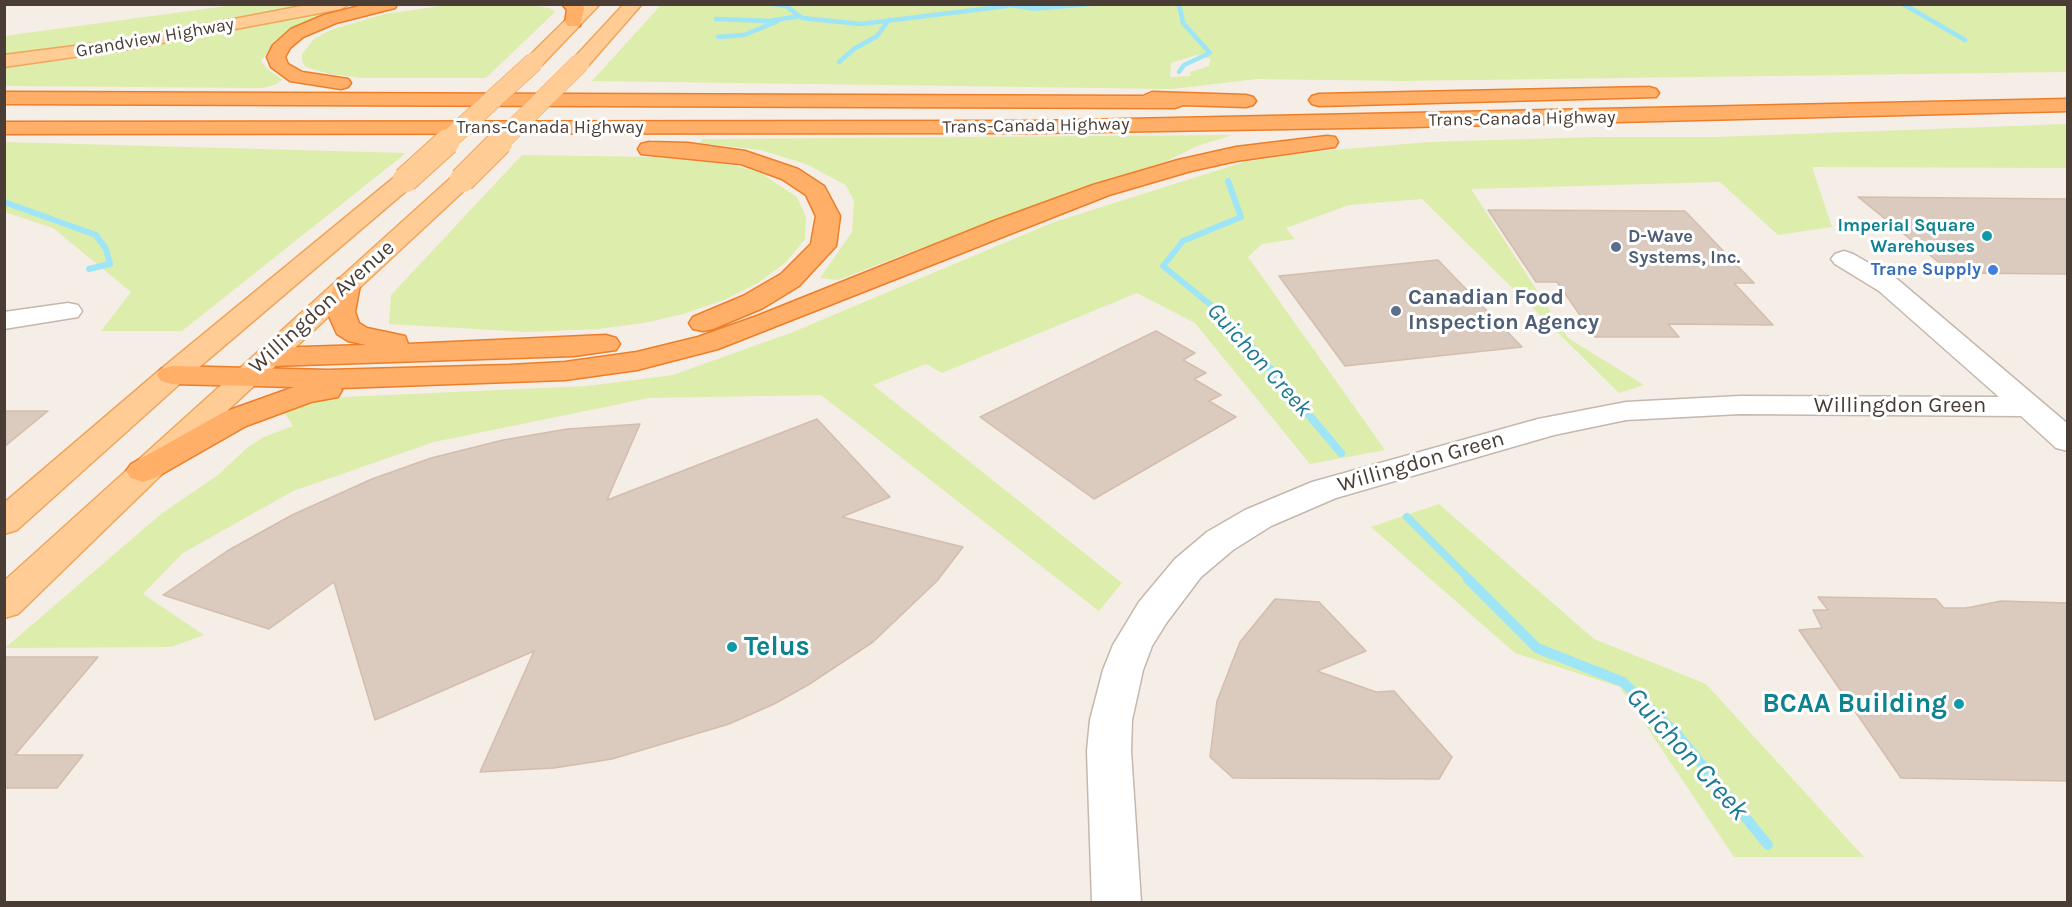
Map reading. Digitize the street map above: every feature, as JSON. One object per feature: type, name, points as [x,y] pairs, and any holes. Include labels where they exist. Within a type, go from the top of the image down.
[{"type":"highway","points":[[389,4],[330,19],[297,33],[282,45],[276,57],[280,67],[297,77],[374,86],[972,91],[1246,101]]},
{"type":"highway","name":"Trans-Canada Highway","points":[[1305,100],[1673,92]]},
{"type":"highway","name":"Trans-Canada Highway","points":[[4,98],[977,103],[1270,101]]},
{"type":"highway","name":"Trans-Canada Highway","points":[[5,128],[1034,127],[2067,105]]},
{"type":"highway","points":[[198,354],[256,367],[328,379],[565,371],[637,361],[708,343],[1101,190],[1236,153],[1289,145],[1418,133],[1652,123],[1824,111]]},
{"type":"highway","points":[[69,128],[214,139],[688,150],[745,158],[790,174],[816,191],[828,216],[823,246],[790,280],[753,302],[702,323],[625,342],[574,348],[471,351],[172,375]]},
{"type":"highway","points":[[347,285],[341,312],[347,328],[358,335],[377,340],[471,351]]},
{"type":"highway","points":[[143,471],[235,419],[304,394],[438,376]]},
{"type":"main road","name":"Grandview Highway","points":[[4,61],[130,44],[341,4]]},
{"type":"main road","name":"Willingdon Avenue","points":[[4,522],[172,375],[405,180],[534,62],[572,13],[592,4]]},
{"type":"main road","name":"Willingdon Avenue","points":[[4,604],[143,471],[462,180],[580,63],[634,4]]},
{"type":"street","points":[[1844,259],[1888,285],[2067,441]]},
{"type":"street","points":[[4,321],[68,310]]},
{"type":"street","name":"Willingdon Green","points":[[1116,903],[1109,751],[1111,720],[1133,645],[1153,612],[1188,568],[1220,541],[1258,518],[1324,490],[1549,426],[1626,411],[1740,405],[2029,407]]},
{"type":"green space","points":[[234,5],[316,5],[160,35],[5,57],[4,36]]},
{"type":"green space","points":[[361,5],[310,21],[277,39],[261,61],[268,70],[282,79],[277,84],[263,88],[5,86],[5,68],[101,55]]},
{"type":"green space","points":[[448,5],[528,5],[549,8],[555,12],[486,78],[362,78],[330,74],[305,67],[302,60],[302,54],[314,39],[330,30],[385,14]]},
{"type":"green space","points":[[661,5],[2067,5],[2067,72],[1401,81],[1257,79],[1172,89],[592,81]],"holes":[[[1197,55],[1211,59],[1209,66],[1190,72],[1191,76],[1170,77],[1171,63]]]},
{"type":"green space","points":[[2067,124],[2067,168],[1812,167],[1832,227],[1778,235],[1720,182],[1471,189],[1568,338],[1644,385],[1619,393],[1422,199],[1349,205],[1286,228],[1295,239],[1262,244],[1248,257],[1385,450],[1310,464],[1195,323],[1137,293],[942,373],[926,364],[873,385],[1122,583],[1099,611],[821,395],[649,398],[434,442],[293,491],[183,553],[143,594],[204,635],[171,647],[5,648],[161,514],[218,475],[247,448],[264,437],[293,426],[284,412],[322,400],[343,397],[587,386],[673,375],[793,332],[1054,222],[1244,162],[1310,152],[1429,142],[1595,137],[1716,137]]},
{"type":"green space","points":[[1233,135],[1197,146],[1167,161],[1010,214],[838,280],[820,278],[852,232],[854,201],[846,185],[806,164],[760,150],[700,143],[703,139]]},
{"type":"green space","points":[[5,142],[406,153],[182,331],[101,331],[131,292],[53,228],[5,212]]},
{"type":"green space","points":[[522,155],[655,157],[733,165],[759,172],[797,197],[806,217],[805,239],[786,262],[758,283],[724,300],[683,314],[644,323],[598,329],[527,332],[389,324],[391,295]]},
{"type":"green space","points":[[1439,504],[1594,639],[1706,684],[1864,857],[1734,857],[1620,687],[1515,653],[1371,527]]},
{"type":"water","points":[[994,5],[1105,5],[1034,11]]},
{"type":"building","name":"Imperial Square Warehouses","points":[[1858,197],[2067,199],[2067,274],[1952,273]]},
{"type":"building","name":"D-Wave Systems, Inc.","points":[[1488,210],[1685,211],[1754,283],[1734,283],[1773,325],[1668,324],[1679,337],[1595,337],[1557,282],[1536,282]]},
{"type":"building","name":"Canadian Food Inspection Agency","points":[[1438,260],[1522,347],[1345,366],[1279,276]]},
{"type":"building","points":[[1156,331],[1195,353],[1183,360],[1206,373],[1194,379],[1221,395],[1209,401],[1236,417],[1094,499],[980,417]]},
{"type":"building","points":[[4,411],[48,411],[4,447]]},
{"type":"building","points":[[817,419],[890,497],[842,517],[963,547],[937,581],[873,642],[808,685],[774,704],[729,724],[612,759],[554,768],[480,772],[534,651],[375,720],[334,582],[269,629],[163,595],[227,551],[292,515],[372,479],[431,458],[503,440],[567,429],[640,424],[607,500]]},
{"type":"building","name":"BCAA Building","points":[[1818,597],[1936,599],[1944,608],[1966,608],[2001,601],[2067,603],[2067,781],[1901,778],[1799,630],[1822,628],[1813,610],[1828,610]]},
{"type":"building","points":[[1275,599],[1319,602],[1366,651],[1317,671],[1376,692],[1394,691],[1452,757],[1439,779],[1233,778],[1210,757],[1217,701],[1240,642]]},
{"type":"building","points":[[4,657],[98,657],[15,755],[83,755],[57,788],[4,788]]},
{"type":"waterway","points":[[773,4],[786,6],[799,16]]},
{"type":"waterway","name":"Guichon Creek","points":[[1179,4],[1183,23],[1210,53],[1184,65],[1179,72]]},
{"type":"waterway","points":[[1903,4],[1965,40]]},
{"type":"waterway","points":[[889,21],[1007,6]]},
{"type":"waterway","points":[[716,19],[769,21],[799,16]]},
{"type":"waterway","points":[[799,16],[861,24],[889,21]]},
{"type":"waterway","points":[[718,37],[744,35],[778,21]]},
{"type":"waterway","points":[[839,62],[854,49],[877,36],[889,21]]},
{"type":"waterway","name":"Guichon Creek","points":[[1228,181],[1241,217],[1183,241],[1163,266],[1228,319],[1239,332]]},
{"type":"waterway","points":[[4,202],[96,235],[106,249],[110,264],[89,269]]},
{"type":"waterway","name":"Guichon Creek","points":[[1237,330],[1341,453]]},
{"type":"waterway","name":"Guichon Creek","points":[[1407,517],[1470,580]]},
{"type":"waterway","name":"Guichon Creek","points":[[1468,579],[1537,648],[1623,682],[1676,733],[1768,845]]},
{"type":"place","name":"Imperial Square Warehouses","points":[[1987,236]]},
{"type":"place","name":"D-Wave Systems, Inc.","points":[[1616,247]]},
{"type":"place","name":"Trane Supply","points":[[1993,270]]},
{"type":"place","name":"Canadian Food Inspection Agency","points":[[1396,311]]},
{"type":"place","name":"Telus","points":[[732,647]]},
{"type":"place","name":"BCAA Building","points":[[1959,704]]}]
